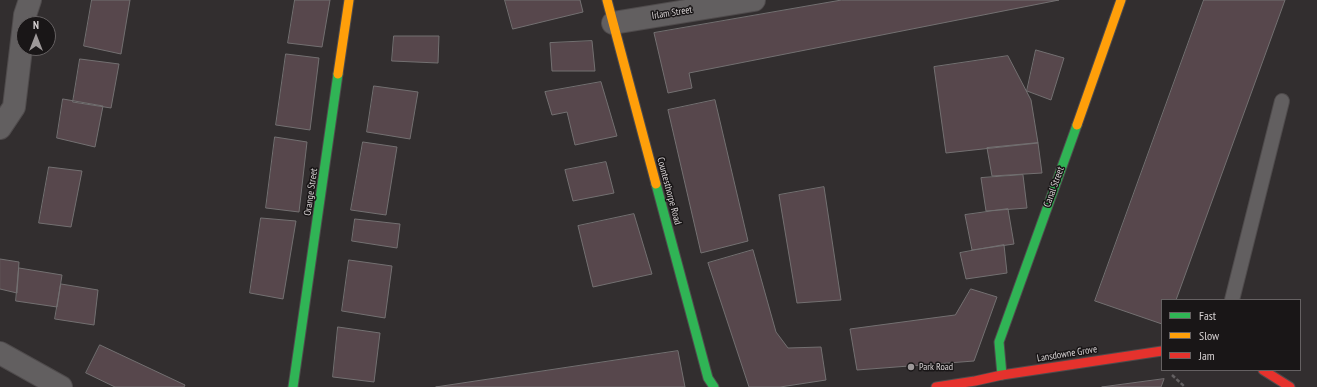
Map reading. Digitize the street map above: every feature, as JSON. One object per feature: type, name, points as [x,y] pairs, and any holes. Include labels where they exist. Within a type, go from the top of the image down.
[{"type":"street","points":[[25,16],[30,0]]},
{"type":"street","name":"Orange Street","points":[[293,387],[349,0]]},
{"type":"street","name":"Countesthorpe Road","points":[[607,0],[708,378],[714,387]]},
{"type":"street","name":"Irlam Street","points":[[613,23],[754,0]]},
{"type":"street","name":"Canal Street","points":[[1002,375],[999,342],[1121,0]]},
{"type":"street","points":[[0,128],[14,107],[20,56]]},
{"type":"street","name":"Lansdowne Grove","points":[[936,387],[974,384],[1002,375],[1161,351]]},
{"type":"street","points":[[0,353],[61,387]]},
{"type":"street","points":[[1265,371],[1290,387]]},
{"type":"lane","points":[[1232,299],[1282,101]]},
{"type":"path","points":[[1171,374],[1184,387]]},
{"type":"building","points":[[92,0],[130,0],[121,54],[84,46]]},
{"type":"building","points":[[295,0],[330,0],[322,47],[288,43]]},
{"type":"building","points":[[505,0],[580,0],[583,12],[513,29]]},
{"type":"building","points":[[842,0],[1059,0],[689,73],[692,88],[668,93],[654,33]]},
{"type":"building","points":[[1204,0],[1285,0],[1176,299],[1161,299],[1161,324],[1095,301]]},
{"type":"building","points":[[394,36],[439,36],[438,63],[392,61]]},
{"type":"building","points":[[592,41],[595,71],[552,71],[550,43]]},
{"type":"building","points":[[1036,50],[1064,58],[1051,100],[1027,91]]},
{"type":"building","points":[[286,54],[319,58],[310,130],[276,125]]},
{"type":"building","points":[[1008,56],[1031,100],[1038,143],[946,153],[934,67]]},
{"type":"building","points":[[80,59],[119,64],[111,108],[73,102]]},
{"type":"building","points":[[601,82],[617,136],[575,145],[567,112],[552,115],[545,92]]},
{"type":"building","points":[[374,86],[418,92],[410,139],[367,132]]},
{"type":"building","points":[[63,99],[103,106],[95,147],[57,138]]},
{"type":"building","points":[[715,100],[748,241],[701,253],[668,110]]},
{"type":"building","points":[[275,137],[307,142],[299,212],[266,208]]},
{"type":"building","points":[[363,142],[397,147],[386,215],[351,210]]},
{"type":"building","points":[[1038,143],[1042,173],[992,176],[987,148]]},
{"type":"building","points":[[606,162],[614,193],[573,201],[565,170]]},
{"type":"building","points":[[49,167],[82,171],[71,227],[39,223]]},
{"type":"building","points":[[1023,175],[1027,208],[986,211],[981,178]]},
{"type":"building","points":[[824,187],[841,300],[797,303],[779,195]]},
{"type":"building","points":[[1008,209],[1014,244],[972,250],[965,215]]},
{"type":"building","points":[[634,214],[652,274],[593,287],[578,226]]},
{"type":"building","points":[[261,218],[296,221],[283,299],[250,293]]},
{"type":"building","points":[[355,219],[400,224],[397,248],[352,241]]},
{"type":"building","points":[[1004,245],[1007,273],[966,279],[960,253]]},
{"type":"building","points":[[753,250],[776,332],[788,348],[821,347],[826,380],[780,387],[749,387],[708,263]]},
{"type":"building","points":[[0,259],[19,262],[17,293],[0,289]]},
{"type":"building","points":[[349,260],[392,266],[385,318],[342,311]]},
{"type":"building","points":[[19,268],[62,275],[57,307],[16,301]]},
{"type":"building","points":[[61,284],[98,290],[94,325],[55,319]]},
{"type":"building","points":[[971,289],[997,297],[974,361],[857,370],[850,329],[955,315]]},
{"type":"building","points":[[338,327],[380,333],[374,382],[333,377]]},
{"type":"building","points":[[100,345],[185,385],[184,387],[115,387],[86,373]]},
{"type":"building","points":[[678,351],[685,387],[436,387]]},
{"type":"building","points":[[1164,379],[1161,387],[1102,387]]},
{"type":"traffic: fast","points":[[293,387],[338,74]]},
{"type":"traffic: fast","points":[[1002,375],[999,342],[1077,125]]},
{"type":"traffic: fast","points":[[656,184],[708,378],[714,387]]},
{"type":"traffic: slow","points":[[338,74],[349,0]]},
{"type":"traffic: slow","points":[[607,0],[656,184]]},
{"type":"traffic: slow","points":[[1077,125],[1121,0]]},
{"type":"traffic: jam","points":[[936,387],[1002,375],[1161,351]]},
{"type":"traffic: jam","points":[[1265,371],[1290,387]]},
{"type":"place","name":"Park Road","points":[[911,367]]}]
